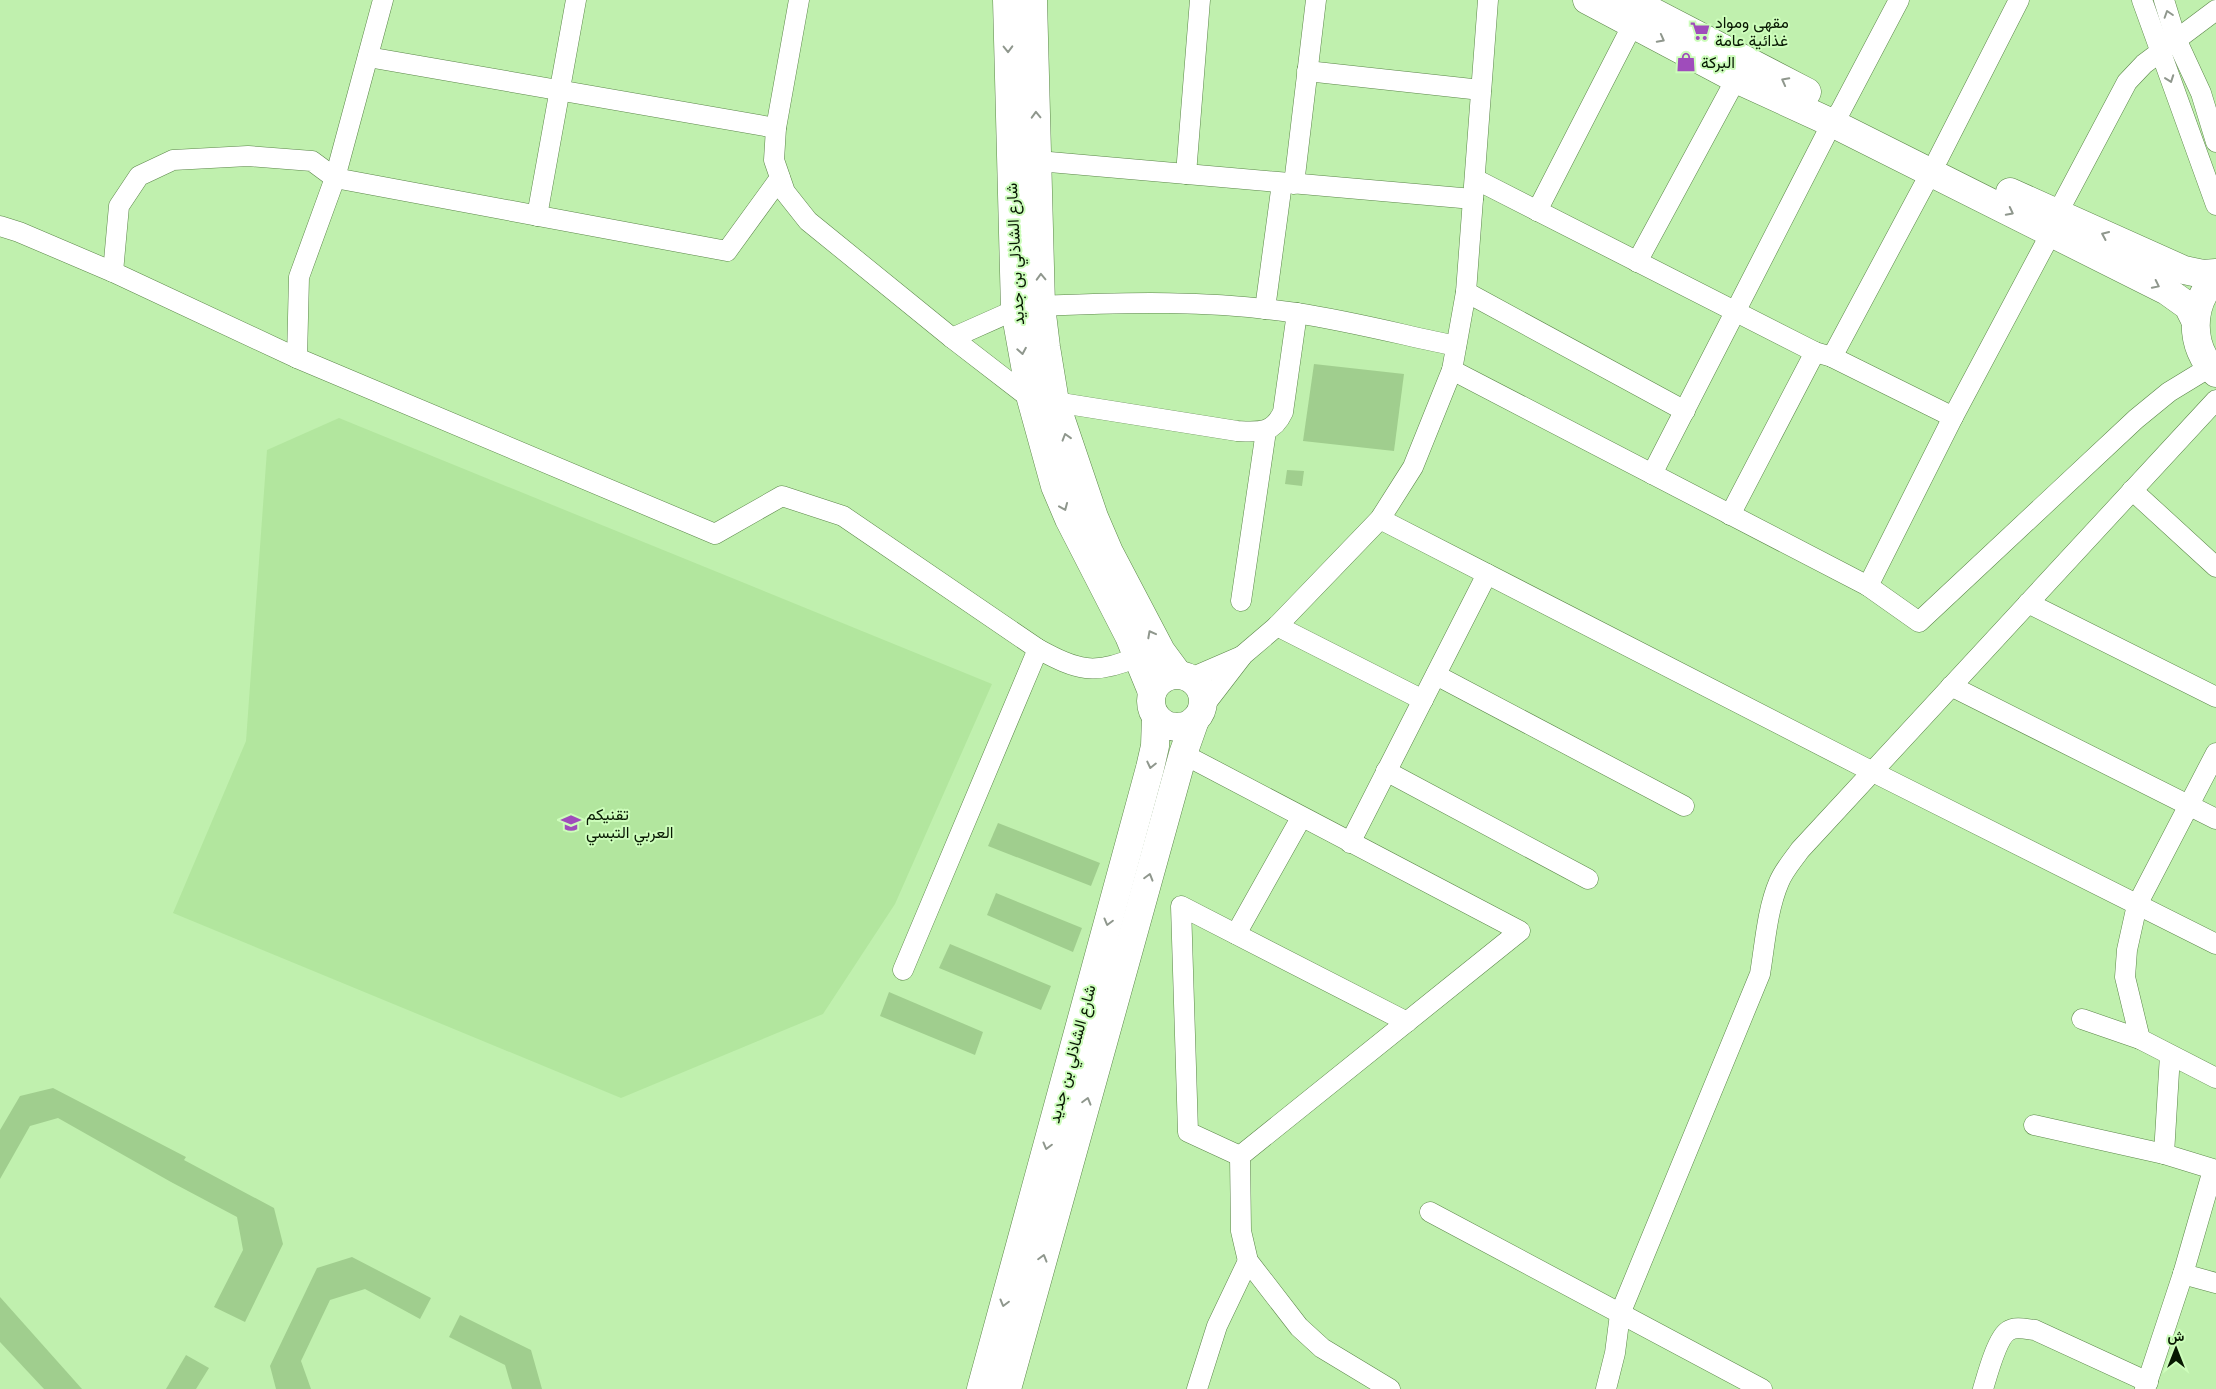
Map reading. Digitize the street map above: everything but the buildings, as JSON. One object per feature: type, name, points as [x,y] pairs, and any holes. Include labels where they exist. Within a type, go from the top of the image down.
[{"type":"main road","name":"شارع الشاذلي بن جديد","points":[[981,1389],[1155,746],[1154,704],[1137,657],[1055,486],[1043,401],[1046,347],[1028,308],[1007,0]]},
{"type":"main road","name":"شارع الشاذلي بن جديد","points":[[1028,308],[1038,161],[1033,0]]},
{"type":"main road","points":[[1587,0],[1638,8],[1837,116],[1934,166],[2054,223],[2175,295],[2188,306],[2195,320]]},
{"type":"main road","points":[[1638,8],[1736,79],[1837,116]]},
{"type":"main road","points":[[2054,223],[2184,270],[2203,274],[2216,273]]},
{"type":"main road","points":[[2213,370],[2198,345],[2195,320],[2199,302],[2209,285],[2216,278]]},
{"type":"main road","name":"شارع الشاذلي بن جديد","points":[[1043,401],[1074,461],[1109,552],[1161,652],[1184,676]]},
{"type":"main road","points":[[1171,675],[1184,676],[1203,694],[1199,713],[1186,726],[1173,727],[1161,722],[1154,704],[1159,681],[1171,675]]},
{"type":"main road","name":"شارع الشاذلي بن جديد","points":[[1007,1389],[1183,754],[1199,713]]},
{"type":"street","points":[[297,358],[299,277],[335,178],[383,0]]},
{"type":"street","points":[[537,216],[576,0]]},
{"type":"street","points":[[799,0],[776,128],[774,160],[785,192],[808,221],[952,338],[1043,401],[1237,431],[1266,431],[1278,423],[1283,412],[1297,313]]},
{"type":"street","points":[[1186,174],[1200,0]]},
{"type":"street","points":[[1265,309],[1307,71],[1316,0]]},
{"type":"street","points":[[1199,713],[1244,655],[1277,626],[1380,519],[1413,467],[1452,370],[1466,292],[1488,0]]},
{"type":"street","points":[[1652,474],[1898,0]]},
{"type":"street","points":[[1730,514],[1934,166],[2019,0]]},
{"type":"street","points":[[2142,0],[2216,205]]},
{"type":"street","points":[[2164,0],[2176,39],[2209,100],[2216,142]]},
{"type":"street","points":[[1537,211],[1638,8]]},
{"type":"street","points":[[1868,586],[1953,416],[2127,82],[2176,39],[2216,10]]},
{"type":"street","points":[[368,56],[776,128]]},
{"type":"street","points":[[1307,71],[1481,90]]},
{"type":"street","points":[[1637,262],[1736,79]]},
{"type":"street","points":[[113,272],[119,206],[139,176],[173,160],[248,156],[312,161],[335,178],[727,251],[780,178]]},
{"type":"street","points":[[1038,161],[1473,199]]},
{"type":"street","points":[[1475,180],[1736,312],[1953,416]]},
{"type":"street","points":[[0,226],[19,232],[113,272],[297,358],[715,534],[782,496],[843,516],[1038,649],[1077,668],[1098,669],[1116,666],[1137,657]]},
{"type":"street","points":[[1466,292],[1684,411]]},
{"type":"street","points":[[952,338],[1028,308],[1116,302],[1191,303],[1297,313],[1456,346]]},
{"type":"street","points":[[1452,370],[1868,586],[1919,622],[2136,419],[2168,392],[2213,370]]},
{"type":"street","points":[[1606,1389],[1620,1314],[1760,974],[1769,917],[1778,883],[1800,850],[2216,400]]},
{"type":"street","points":[[1241,601],[1266,431]]},
{"type":"street","points":[[2132,490],[2216,567]]},
{"type":"street","points":[[1380,519],[1872,772],[2216,944]]},
{"type":"street","points":[[1350,843],[1487,574]]},
{"type":"street","points":[[2028,603],[2216,697]]},
{"type":"street","points":[[1277,626],[1423,700]]},
{"type":"street","points":[[903,970],[1038,649]]},
{"type":"street","points":[[1184,676],[1244,655]]},
{"type":"street","points":[[1436,675],[1684,806]]},
{"type":"street","points":[[1951,686],[2216,819]]},
{"type":"street","points":[[2140,1039],[2125,977],[2127,950],[2137,905],[2216,753]]},
{"type":"street","points":[[1183,754],[1301,818],[1520,931],[1240,1156]]},
{"type":"street","points":[[1386,771],[1588,878]]},
{"type":"street","points":[[1236,934],[1301,818]]},
{"type":"street","points":[[1240,1156],[1188,1132],[1181,906],[1407,1022]]},
{"type":"street","points":[[2082,1019],[2140,1039],[2216,1078]]},
{"type":"street","points":[[2164,1154],[2170,1055]]},
{"type":"street","points":[[1983,1389],[2000,1342],[2007,1332],[2016,1328],[2035,1330],[2146,1386],[2215,1170],[2164,1154],[2034,1125]]},
{"type":"street","points":[[1240,1156],[1241,1231],[1248,1261],[1299,1328],[1322,1348],[1390,1389]]},
{"type":"street","points":[[1430,1212],[1762,1389]]},
{"type":"street","points":[[1197,1389],[1217,1326],[1248,1261]]},
{"type":"street","points":[[2183,1274],[2216,1283]]},
{"type":"shaded area","name":"تقنيكم العربي التبسي","points":[[339,418],[992,684],[895,904],[823,1014],[621,1098],[173,913],[246,741],[267,450]]},
{"type":"place","name":"مقهى ومواد غذائية عامة","points":[[1700,31]]},
{"type":"place","name":"البركة","points":[[1686,62]]},
{"type":"place","name":"تقنيكم العربي التبسي","points":[[571,823]]}]
